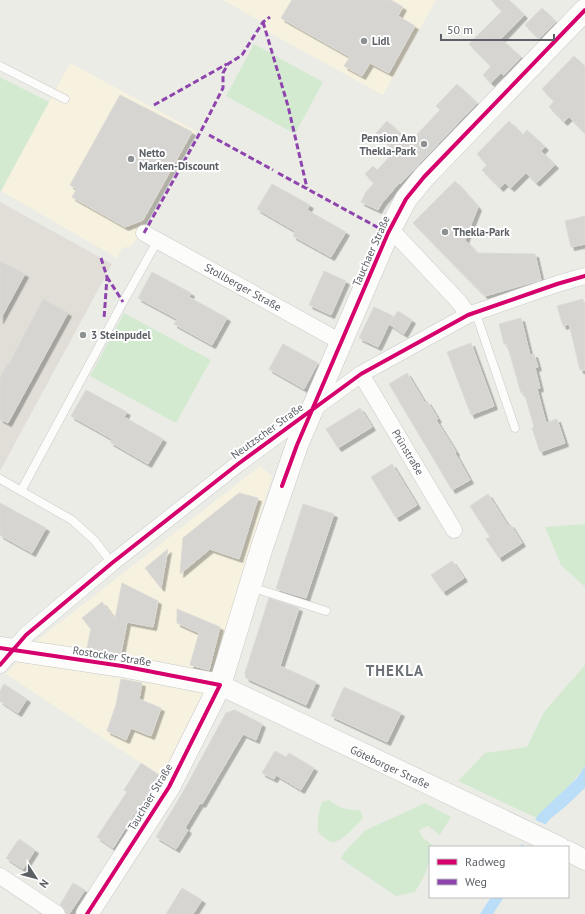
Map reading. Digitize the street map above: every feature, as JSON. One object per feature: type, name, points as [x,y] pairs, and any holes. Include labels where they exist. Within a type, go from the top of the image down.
[{"type":"main road","name":"Tauchaer Straße","points":[[87,914],[169,787],[220,685],[282,486],[297,445],[388,233],[406,199],[424,177],[585,10]]},
{"type":"main road","name":"Rostocker Straße","points":[[5,655],[122,666],[220,685]]},
{"type":"street","name":"Stollberger Straße","points":[[144,233],[342,342]]},
{"type":"street","name":"Tauchaer Straße","points":[[388,233],[398,237],[471,313]]},
{"type":"street","name":"Neutzscher Straße","points":[[5,655],[26,635],[112,563],[238,464],[361,374],[471,313],[585,276]]},
{"type":"street","name":"Prünstraße","points":[[361,374],[454,530]]},
{"type":"street","name":"Göteborger Straße","points":[[220,685],[558,846]]},
{"type":"street","name":"Göteborger Straße","points":[[569,852],[585,860]]},
{"type":"street","points":[[0,876],[57,914]]},
{"type":"lane","points":[[0,66],[64,99]]},
{"type":"lane","points":[[21,491],[158,240]]},
{"type":"lane","points":[[471,313],[515,428]]},
{"type":"lane","points":[[0,479],[72,520],[94,540],[112,563]]},
{"type":"lane","points":[[250,586],[326,611]]},
{"type":"shaded area","points":[[223,0],[436,0],[383,95],[263,29],[266,24]]},
{"type":"shaded area","points":[[70,63],[196,131],[132,246],[122,248],[117,258],[1,191]]},
{"type":"shaded area","points":[[0,202],[112,264],[0,471]]},
{"type":"shaded area","points":[[260,466],[272,476],[213,674],[162,777],[6,674],[34,643]]},
{"type":"green space","points":[[254,44],[323,82],[295,134],[226,96]]},
{"type":"green space","points":[[0,77],[49,102],[1,191],[0,191]]},
{"type":"green space","points":[[124,313],[211,360],[176,423],[90,376]]},
{"type":"green space","points":[[585,524],[585,587],[561,565],[545,527]]},
{"type":"green space","points":[[585,665],[585,767],[541,820],[458,781],[485,753],[527,747],[544,712]]},
{"type":"green space","points":[[329,800],[343,808],[360,810],[363,818],[345,836],[334,842],[327,840],[318,832],[318,817],[322,802]]},
{"type":"green space","points":[[425,803],[451,817],[440,835],[428,826],[419,830],[423,838],[434,846],[429,846],[429,860],[426,871],[415,892],[396,896],[341,859],[343,854],[364,831]]},
{"type":"water","points":[[585,766],[585,788],[550,819],[533,846],[521,846],[538,815],[577,778]]},
{"type":"water","points":[[490,898],[503,898],[493,914],[480,914]]},
{"type":"pier","points":[[533,819],[547,825],[535,846],[525,846],[520,843]]},
{"type":"building","name":"Lidl","points":[[292,0],[391,0],[403,7],[398,16],[415,26],[389,73],[370,63],[362,76],[344,66],[350,57],[281,18]]},
{"type":"building","points":[[491,0],[509,0],[524,15],[501,39],[521,57],[504,75],[501,73],[491,83],[483,75],[491,66],[469,44],[502,11]]},
{"type":"building","points":[[542,8],[556,22],[539,39],[525,25]]},
{"type":"building","points":[[574,56],[585,67],[585,133],[569,117],[564,122],[549,107],[554,101],[542,89]]},
{"type":"building","points":[[457,84],[477,103],[400,184],[399,183],[378,210],[361,202],[366,192],[374,183],[365,174],[373,166],[377,170],[395,151],[376,133],[387,121],[410,142],[440,110],[436,106]]},
{"type":"building","name":"Netto Marken-Discount","points":[[120,95],[192,132],[143,220],[125,227],[72,197],[77,189],[70,185]]},
{"type":"building","points":[[509,121],[523,135],[527,130],[545,147],[541,151],[555,165],[536,183],[526,173],[511,188],[505,183],[500,188],[482,170],[487,165],[477,154]]},
{"type":"building","name":"Thekla-Park","points":[[455,181],[478,207],[465,240],[477,253],[535,254],[541,280],[485,296],[413,223]]},
{"type":"building","points":[[272,184],[310,205],[307,210],[346,232],[331,257],[293,236],[295,231],[257,209]]},
{"type":"building","points":[[585,216],[585,244],[571,247],[565,221]]},
{"type":"building","points":[[0,261],[25,274],[0,320]]},
{"type":"building","points":[[324,271],[346,281],[331,315],[309,305]]},
{"type":"building","points":[[152,272],[191,293],[189,297],[227,318],[212,345],[174,324],[177,319],[138,298]]},
{"type":"building","points":[[43,299],[68,313],[8,423],[0,419],[0,378],[8,363],[9,364]]},
{"type":"building","points":[[583,299],[585,307],[585,370],[580,370],[569,324],[563,326],[557,306]]},
{"type":"building","points":[[374,307],[393,316],[378,347],[359,338]]},
{"type":"building","points":[[398,311],[412,320],[404,334],[389,324]]},
{"type":"building","points":[[521,318],[530,355],[534,354],[538,367],[535,368],[540,388],[537,389],[546,423],[557,419],[565,443],[540,452],[532,428],[534,427],[524,392],[521,393],[507,344],[504,344],[499,324]]},
{"type":"building","points":[[471,343],[494,406],[471,415],[447,352]]},
{"type":"building","points":[[283,344],[318,363],[304,389],[269,369]]},
{"type":"building","points":[[407,373],[425,403],[427,401],[438,419],[436,420],[456,452],[455,453],[470,480],[452,490],[389,384]]},
{"type":"building","points":[[86,390],[127,412],[124,417],[163,439],[148,464],[110,442],[112,439],[71,416]]},
{"type":"building","points":[[360,408],[372,427],[338,448],[326,429]]},
{"type":"building","points":[[392,464],[417,505],[396,518],[371,477]]},
{"type":"building","points":[[239,493],[258,498],[239,559],[210,549],[180,574],[183,538]]},
{"type":"building","points":[[488,494],[508,526],[510,524],[522,543],[499,558],[486,539],[490,537],[470,506]]},
{"type":"building","points":[[0,503],[46,528],[32,553],[0,535]]},
{"type":"building","points":[[303,504],[334,514],[306,598],[276,589]]},
{"type":"building","points":[[168,549],[161,588],[145,568]]},
{"type":"building","points":[[452,561],[464,578],[443,592],[431,575]]},
{"type":"building","points":[[122,583],[158,601],[153,627],[127,622],[121,653],[87,648],[91,629],[82,618],[102,602],[115,619]]},
{"type":"building","points":[[269,598],[299,608],[280,666],[316,682],[306,705],[246,678],[245,673]]},
{"type":"building","points":[[177,609],[220,627],[209,670],[190,665],[199,633],[177,623]]},
{"type":"building","points":[[121,679],[142,683],[139,699],[161,708],[151,736],[131,728],[126,740],[107,731],[116,705]]},
{"type":"building","points":[[4,684],[27,699],[18,713],[0,701],[0,691]]},
{"type":"building","points":[[344,687],[401,713],[387,742],[331,716]]},
{"type":"building","points":[[235,710],[262,724],[256,740],[243,734],[202,804],[200,803],[185,828],[188,830],[176,849],[156,837],[183,792],[226,713]]},
{"type":"building","points":[[275,751],[286,757],[289,753],[314,768],[301,790],[276,775],[274,779],[262,773]]},
{"type":"building","points":[[141,763],[159,775],[113,848],[97,837],[127,792],[124,790]]},
{"type":"building","points":[[19,839],[35,850],[23,869],[6,858]]},
{"type":"building","points":[[73,883],[85,890],[69,914],[66,914],[65,909],[60,905]]},
{"type":"building","points":[[182,888],[202,900],[193,914],[166,914]]},
{"type":"marked path","points":[[144,233],[201,131],[223,88],[223,73],[228,64],[242,55],[263,22],[270,17]]},
{"type":"marked path","points":[[263,22],[288,106],[307,188]]},
{"type":"marked path","points":[[154,105],[227,64]]},
{"type":"marked path","points":[[209,135],[273,170]]},
{"type":"marked path","points":[[278,173],[388,233]]},
{"type":"marked path","points":[[101,258],[107,277],[104,319]]},
{"type":"marked path","points":[[107,277],[123,302]]},
{"type":"cycle path","points":[[282,486],[297,445],[388,233],[406,199],[424,177],[585,10]]},
{"type":"cycle path","points":[[0,665],[26,635],[112,563],[238,464],[361,374],[468,315],[557,284],[585,276]]},
{"type":"cycle path","points":[[0,648],[122,666],[220,685],[169,787],[87,914]]},
{"type":"place","name":"Lidl","points":[[364,41]]},
{"type":"place","name":"Pension Am Thekla-Park","points":[[424,144]]},
{"type":"place","name":"Netto Marken-Discount","points":[[131,159]]},
{"type":"place","name":"Thekla-Park","points":[[445,232]]},
{"type":"place","name":"3 Steinpudel","points":[[83,335]]},
{"type":"district","name":"THEKLA","points":[[395,670]]}]
